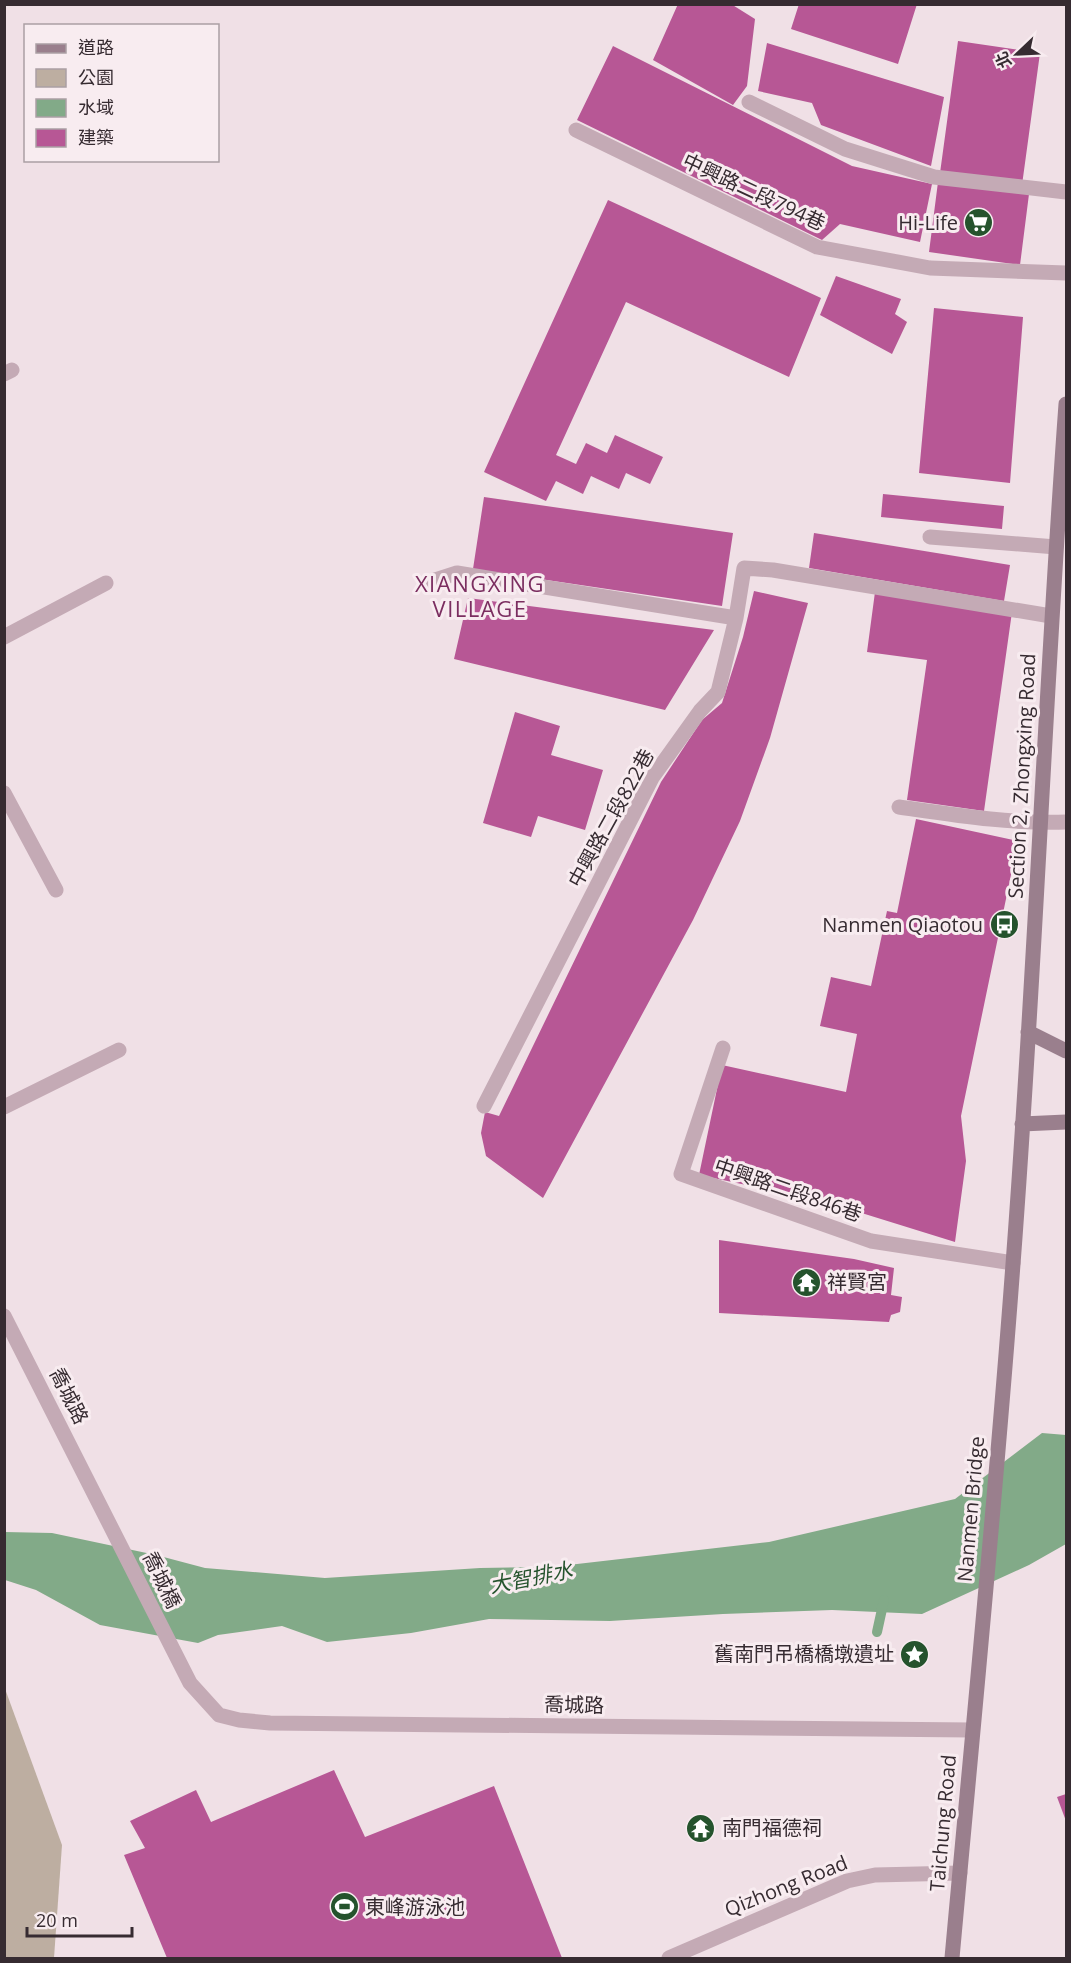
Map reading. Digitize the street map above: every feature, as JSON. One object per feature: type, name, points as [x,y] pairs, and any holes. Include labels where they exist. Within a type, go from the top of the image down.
[{"type":"street","points":[[749,102],[844,149],[934,177],[1066,192]]},
{"type":"street","name":"中興路二段794巷","points":[[576,130],[817,247],[930,268],[1066,273]]},
{"type":"street","name":"Section 2, Zhongxing Road","points":[[1008,1330],[1066,404]]},
{"type":"street","points":[[930,537],[1056,547]]},
{"type":"street","name":"中興路二段822巷","points":[[484,1106],[652,778],[700,711],[718,692],[736,618],[744,567],[1051,616]]},
{"type":"street","points":[[426,584],[457,573],[736,618]]},
{"type":"street","points":[[4,637],[106,583]]},
{"type":"street","points":[[4,793],[56,890]]},
{"type":"street","points":[[899,807],[980,819],[1041,823],[1066,822]]},
{"type":"street","points":[[1028,1032],[1066,1051]]},
{"type":"street","name":"中興路二段846巷","points":[[723,1048],[681,1174],[872,1241],[1013,1263]]},
{"type":"street","points":[[4,1107],[119,1050]]},
{"type":"street","points":[[1022,1124],[1066,1122]]},
{"type":"street","name":"喬城路","points":[[4,1316],[96,1496]]},
{"type":"street","name":"Nanmen Bridge","points":[[976,1692],[1008,1330]]},
{"type":"street","name":"喬城橋","points":[[96,1496],[190,1683]]},
{"type":"street","name":"喬城路","points":[[190,1683],[219,1715],[239,1720],[270,1723],[972,1730]]},
{"type":"street","name":"Taichung Road","points":[[952,1959],[976,1692]]},
{"type":"street","name":"Qizhong Road","points":[[669,1959],[847,1881],[875,1875],[960,1873]]},
{"type":"green space","points":[[4,1686],[62,1845],[54,1958],[5,1958]]},
{"type":"water","name":"大智排水","points":[[1042,1433],[1066,1435],[1066,1544],[1029,1565],[922,1614],[832,1610],[610,1621],[489,1619],[411,1633],[327,1642],[282,1626],[218,1635],[198,1643],[100,1625],[36,1590],[5,1580],[5,1532],[52,1533],[205,1568],[325,1578],[480,1568],[551,1567],[769,1542],[955,1499]]},
{"type":"building","points":[[678,4],[731,4],[755,19],[747,86],[733,105],[653,60]]},
{"type":"building","points":[[799,4],[917,4],[898,64],[791,29]]},
{"type":"building","points":[[958,41],[1040,53],[1022,185],[940,173]]},
{"type":"building","points":[[767,43],[944,97],[931,166],[821,125],[812,103],[758,91]]},
{"type":"building","points":[[613,46],[852,166],[932,184],[920,242],[840,224],[822,240],[577,120]]},
{"type":"building","name":"Hi-Life","points":[[938,182],[1029,194],[1020,265],[929,252]]},
{"type":"building","points":[[608,200],[821,298],[789,377],[626,302],[556,455],[576,464],[586,443],[607,453],[615,435],[663,457],[650,484],[626,473],[619,489],[591,476],[583,494],[556,481],[546,501],[484,472]]},
{"type":"building","points":[[836,276],[901,299],[895,314],[907,322],[892,354],[820,315]]},
{"type":"building","points":[[934,308],[1023,317],[1010,483],[919,473]]},
{"type":"building","points":[[883,494],[1004,506],[1002,529],[881,517]]},
{"type":"building","points":[[484,497],[733,533],[722,606],[473,569]]},
{"type":"building","points":[[814,533],[1010,565],[1004,601],[809,568]]},
{"type":"building","points":[[754,591],[808,603],[770,738],[740,821],[693,920],[543,1198],[486,1156],[481,1133],[485,1112],[499,1116],[661,782],[702,720],[722,703],[743,637]]},
{"type":"building","points":[[875,592],[1012,612],[984,811],[907,800],[927,660],[867,652]]},
{"type":"building","points":[[468,598],[714,630],[665,710],[454,659]]},
{"type":"building","points":[[515,712],[560,726],[551,755],[603,770],[585,830],[538,816],[531,837],[483,823]]},
{"type":"building","points":[[916,819],[1018,841],[961,1116],[966,1161],[955,1242],[823,1201],[699,1175],[722,1065],[846,1092],[857,1034],[820,1026],[831,977],[871,986],[887,911],[897,913]]},
{"type":"building","name":"祥賢宮","points":[[719,1240],[854,1259],[894,1268],[891,1295],[902,1297],[900,1312],[891,1315],[889,1322],[719,1313]]},
{"type":"building","name":"東峰游泳池","points":[[334,1770],[365,1837],[494,1786],[562,1958],[167,1958],[124,1855],[145,1848],[130,1821],[196,1790],[211,1822]]},
{"type":"building","points":[[1066,1794],[1066,1821],[1057,1797]]},
{"type":"waterway","points":[[877,1632],[884,1600]]},
{"type":"place","name":"Hi-Life","points":[[979,223]]},
{"type":"place","name":"Nanmen Qiaotou","points":[[1004,925]]},
{"type":"place","name":"祥賢宮","points":[[806,1282]]},
{"type":"place","name":"舊南門吊橋橋墩遺址","points":[[915,1654]]},
{"type":"place","name":"南門福德祠","points":[[701,1828]]},
{"type":"place","name":"東峰游泳池","points":[[344,1907]]},
{"type":"district","name":"XIANGXING VILLAGE","points":[[480,596]]}]
